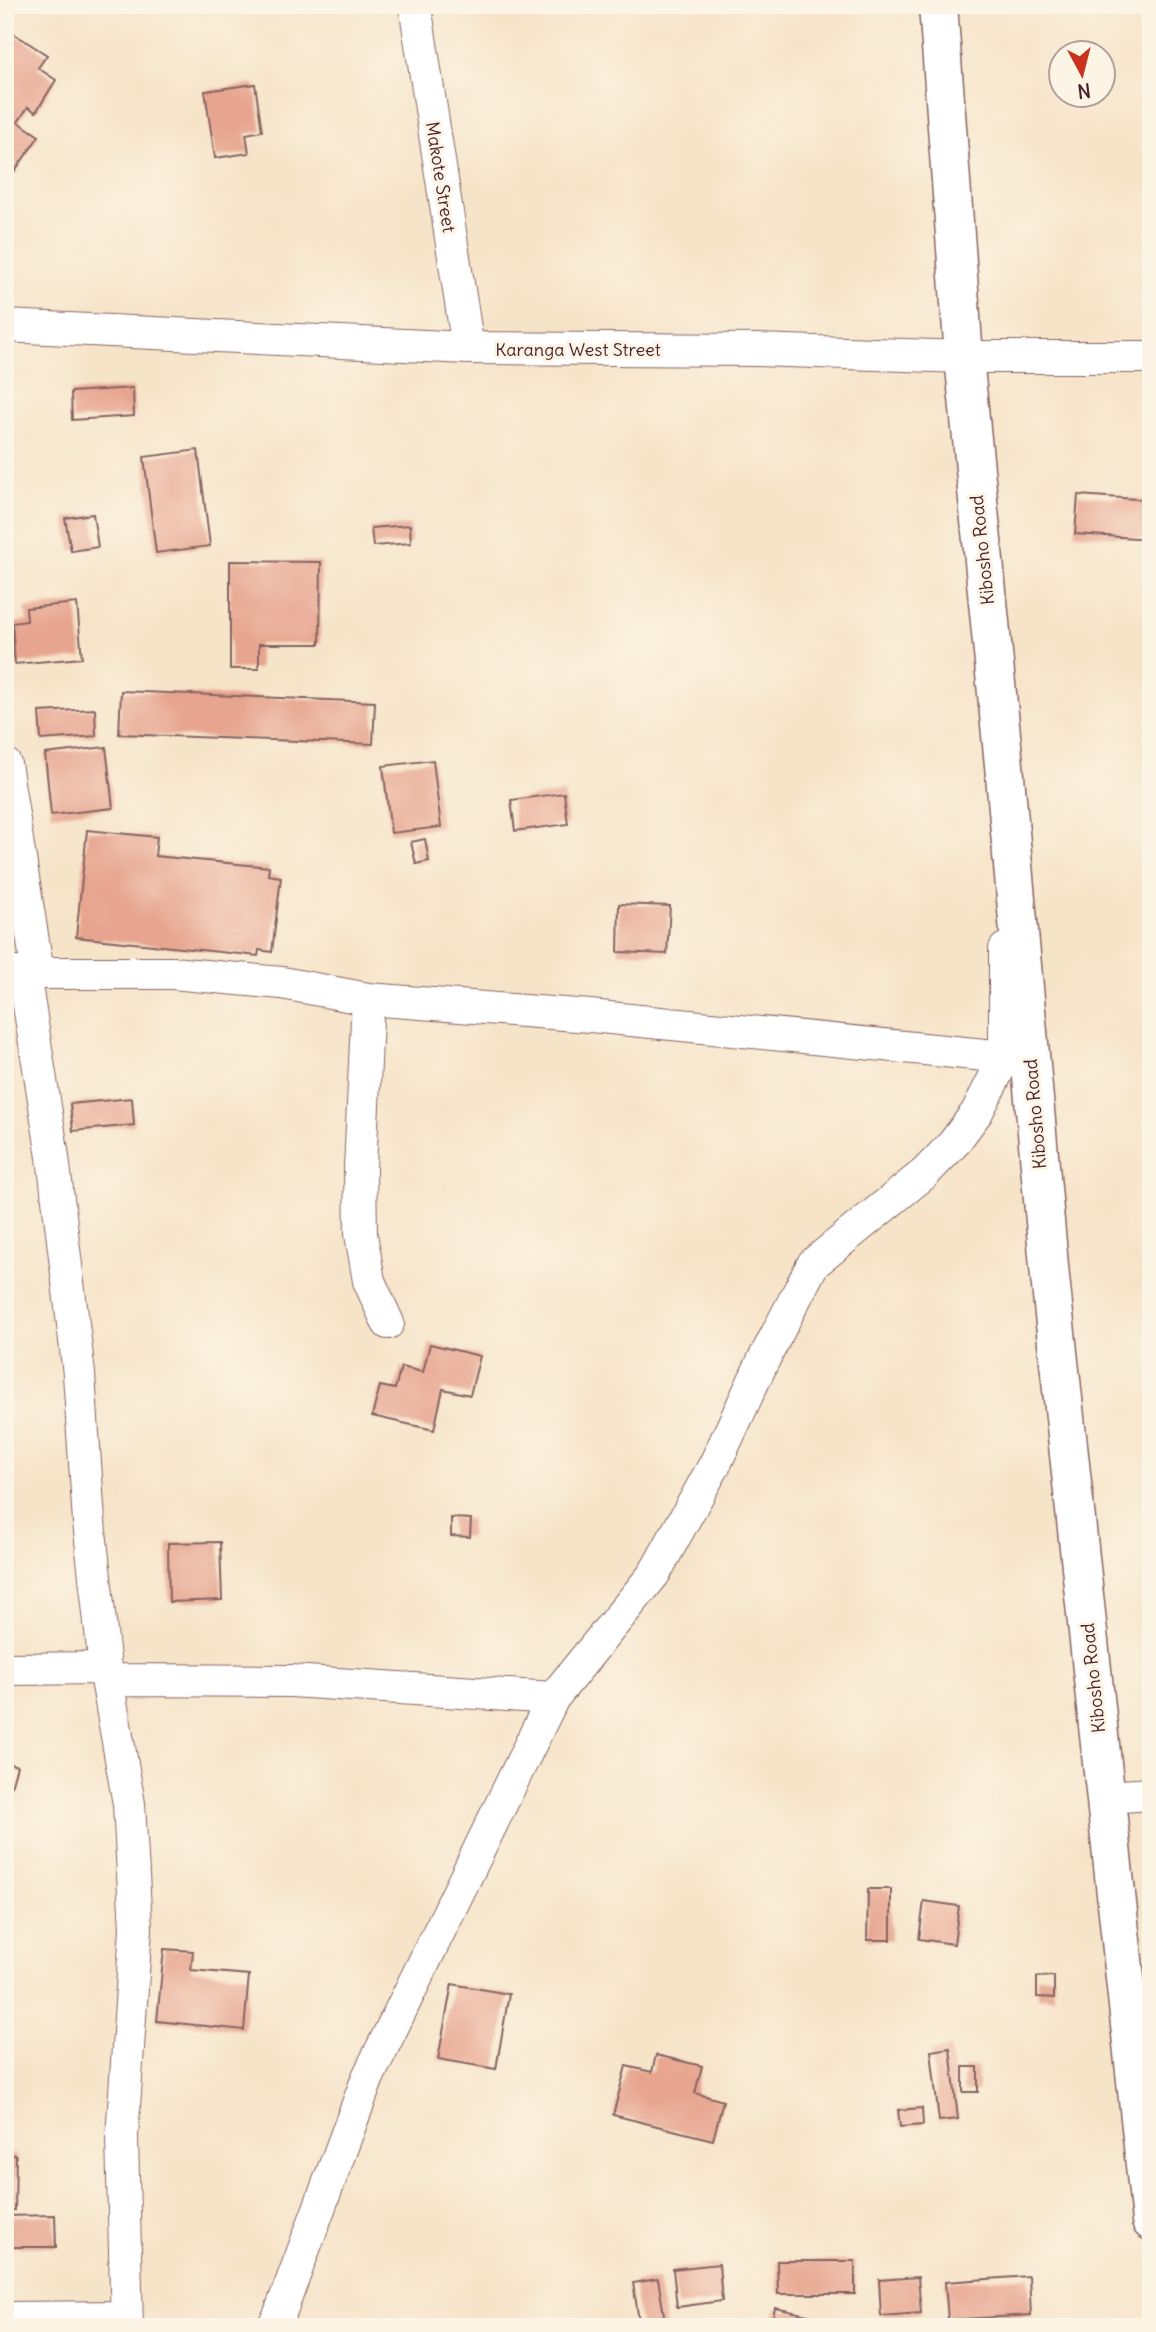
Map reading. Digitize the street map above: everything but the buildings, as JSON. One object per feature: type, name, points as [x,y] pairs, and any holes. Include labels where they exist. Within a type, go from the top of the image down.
[{"type":"street","name":"Makote Street","points":[[415,5],[468,348]]},
{"type":"street","name":"Kibosho Road","points":[[938,5],[964,357],[1049,1263],[1151,2221]]},
{"type":"street","name":"Karanga West Street","points":[[5,326],[468,348],[757,350],[964,357],[1151,357]]},
{"type":"street","points":[[5,764],[22,973],[53,1157],[79,1374],[89,1522],[106,1674],[128,1804],[136,1928],[122,2137],[126,2322],[5,2318]]},
{"type":"street","points":[[272,2327],[279,2316],[368,2077],[553,1698],[654,1574],[715,1464],[762,1363],[813,1264],[925,1173],[953,1144],[977,1112],[1005,1058],[1004,765]]},
{"type":"street","points":[[22,973],[172,973],[282,984],[368,999],[590,1016],[1005,1058]]},
{"type":"street","points":[[368,999],[360,1168],[361,1234],[369,1281],[388,1323]]},
{"type":"street","points":[[5,1669],[291,1681],[553,1698]]},
{"type":"street","points":[[1106,1797],[1151,1794]]}]
